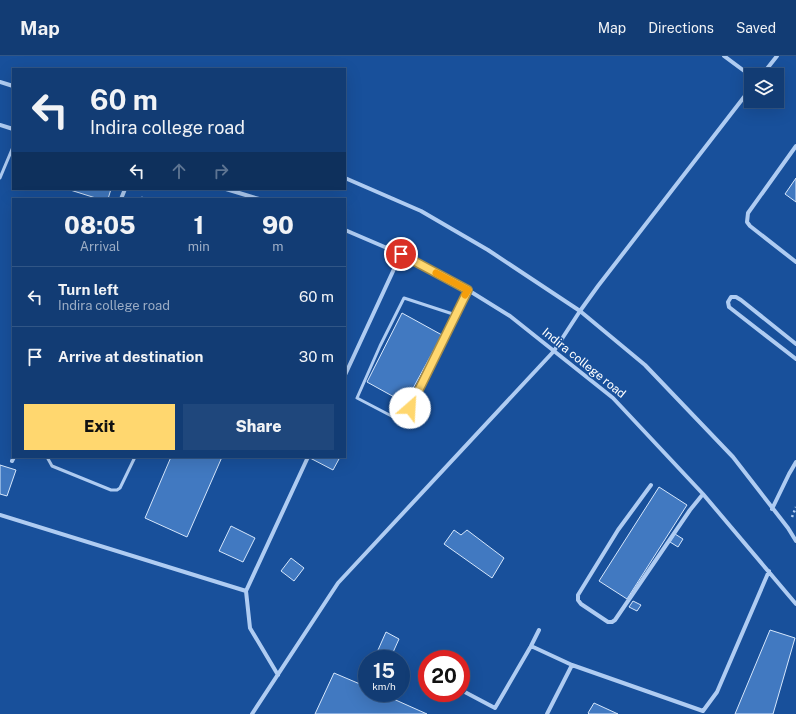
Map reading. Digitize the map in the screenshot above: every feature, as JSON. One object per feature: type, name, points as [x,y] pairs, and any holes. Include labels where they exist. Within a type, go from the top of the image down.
[{"type":"street","points":[[724,56],[744,71]]},
{"type":"street","points":[[768,68],[777,56]]},
{"type":"street","points":[[0,82],[12,86]]},
{"type":"street","points":[[252,714],[338,583],[554,351],[580,311],[744,97]]},
{"type":"street","points":[[0,125],[12,129]]},
{"type":"street","points":[[796,146],[748,213],[747,222],[750,226],[796,262]]},
{"type":"street","points":[[346,178],[420,211],[488,250],[580,311],[645,365],[733,457],[788,528],[796,541]]},
{"type":"street","points":[[229,190],[251,198]]},
{"type":"street","name":"Indira college road","points":[[346,230],[401,254],[468,290],[510,316],[614,398],[703,494],[796,604]]},
{"type":"street","points":[[346,373],[401,254]]},
{"type":"street","points":[[796,344],[741,300],[736,297],[731,297],[728,302],[728,307],[796,359]]},
{"type":"street","points":[[278,675],[250,628],[246,591],[308,458]]},
{"type":"street","points":[[772,509],[796,462]]},
{"type":"street","points":[[651,484],[618,530],[578,595],[580,604],[608,622],[615,620],[690,510],[703,494]]},
{"type":"street","points":[[0,515],[246,591]]},
{"type":"street","points":[[531,646],[572,665],[703,712],[717,692],[769,571]]},
{"type":"street","points":[[470,695],[495,708],[539,630]]},
{"type":"street","points":[[547,714],[572,665]]},
{"type":"lane","points":[[0,178],[12,149]]},
{"type":"lane","points":[[456,314],[404,298],[380,346],[357,398],[403,422],[468,290]]},
{"type":"lane","points":[[47,458],[52,466],[113,490],[120,488],[135,458]]},
{"type":"building","points":[[796,178],[796,202],[785,194]]},
{"type":"building","points":[[70,190],[111,190],[108,198],[96,198]]},
{"type":"building","points":[[402,313],[442,335],[405,403],[367,382]]},
{"type":"building","points":[[171,458],[222,458],[187,537],[145,518]]},
{"type":"building","points":[[310,458],[339,459],[333,470]]},
{"type":"building","points":[[0,465],[16,470],[7,496],[0,494]]},
{"type":"building","points":[[659,487],[687,505],[627,599],[599,581]]},
{"type":"building","points":[[231,526],[255,538],[243,562],[219,551]]},
{"type":"building","points":[[454,530],[461,535],[467,530],[504,558],[492,578],[444,544]]},
{"type":"building","points":[[675,534],[683,539],[678,547],[670,542]]},
{"type":"building","points":[[291,558],[304,568],[294,581],[281,571]]},
{"type":"building","points":[[633,601],[641,605],[637,611],[629,607]]},
{"type":"building","points":[[770,630],[795,638],[773,714],[735,714]]},
{"type":"building","points":[[386,632],[399,639],[394,650],[378,650]]},
{"type":"building","points":[[334,673],[358,683],[358,702],[400,702],[427,714],[315,714]]},
{"type":"building","points":[[594,703],[618,714],[589,714],[588,713]]},
{"type":"slow traffic","points":[[436,273],[468,290],[465,295]]},
{"type":"route","points":[[401,254],[468,290],[410,408]]}]
